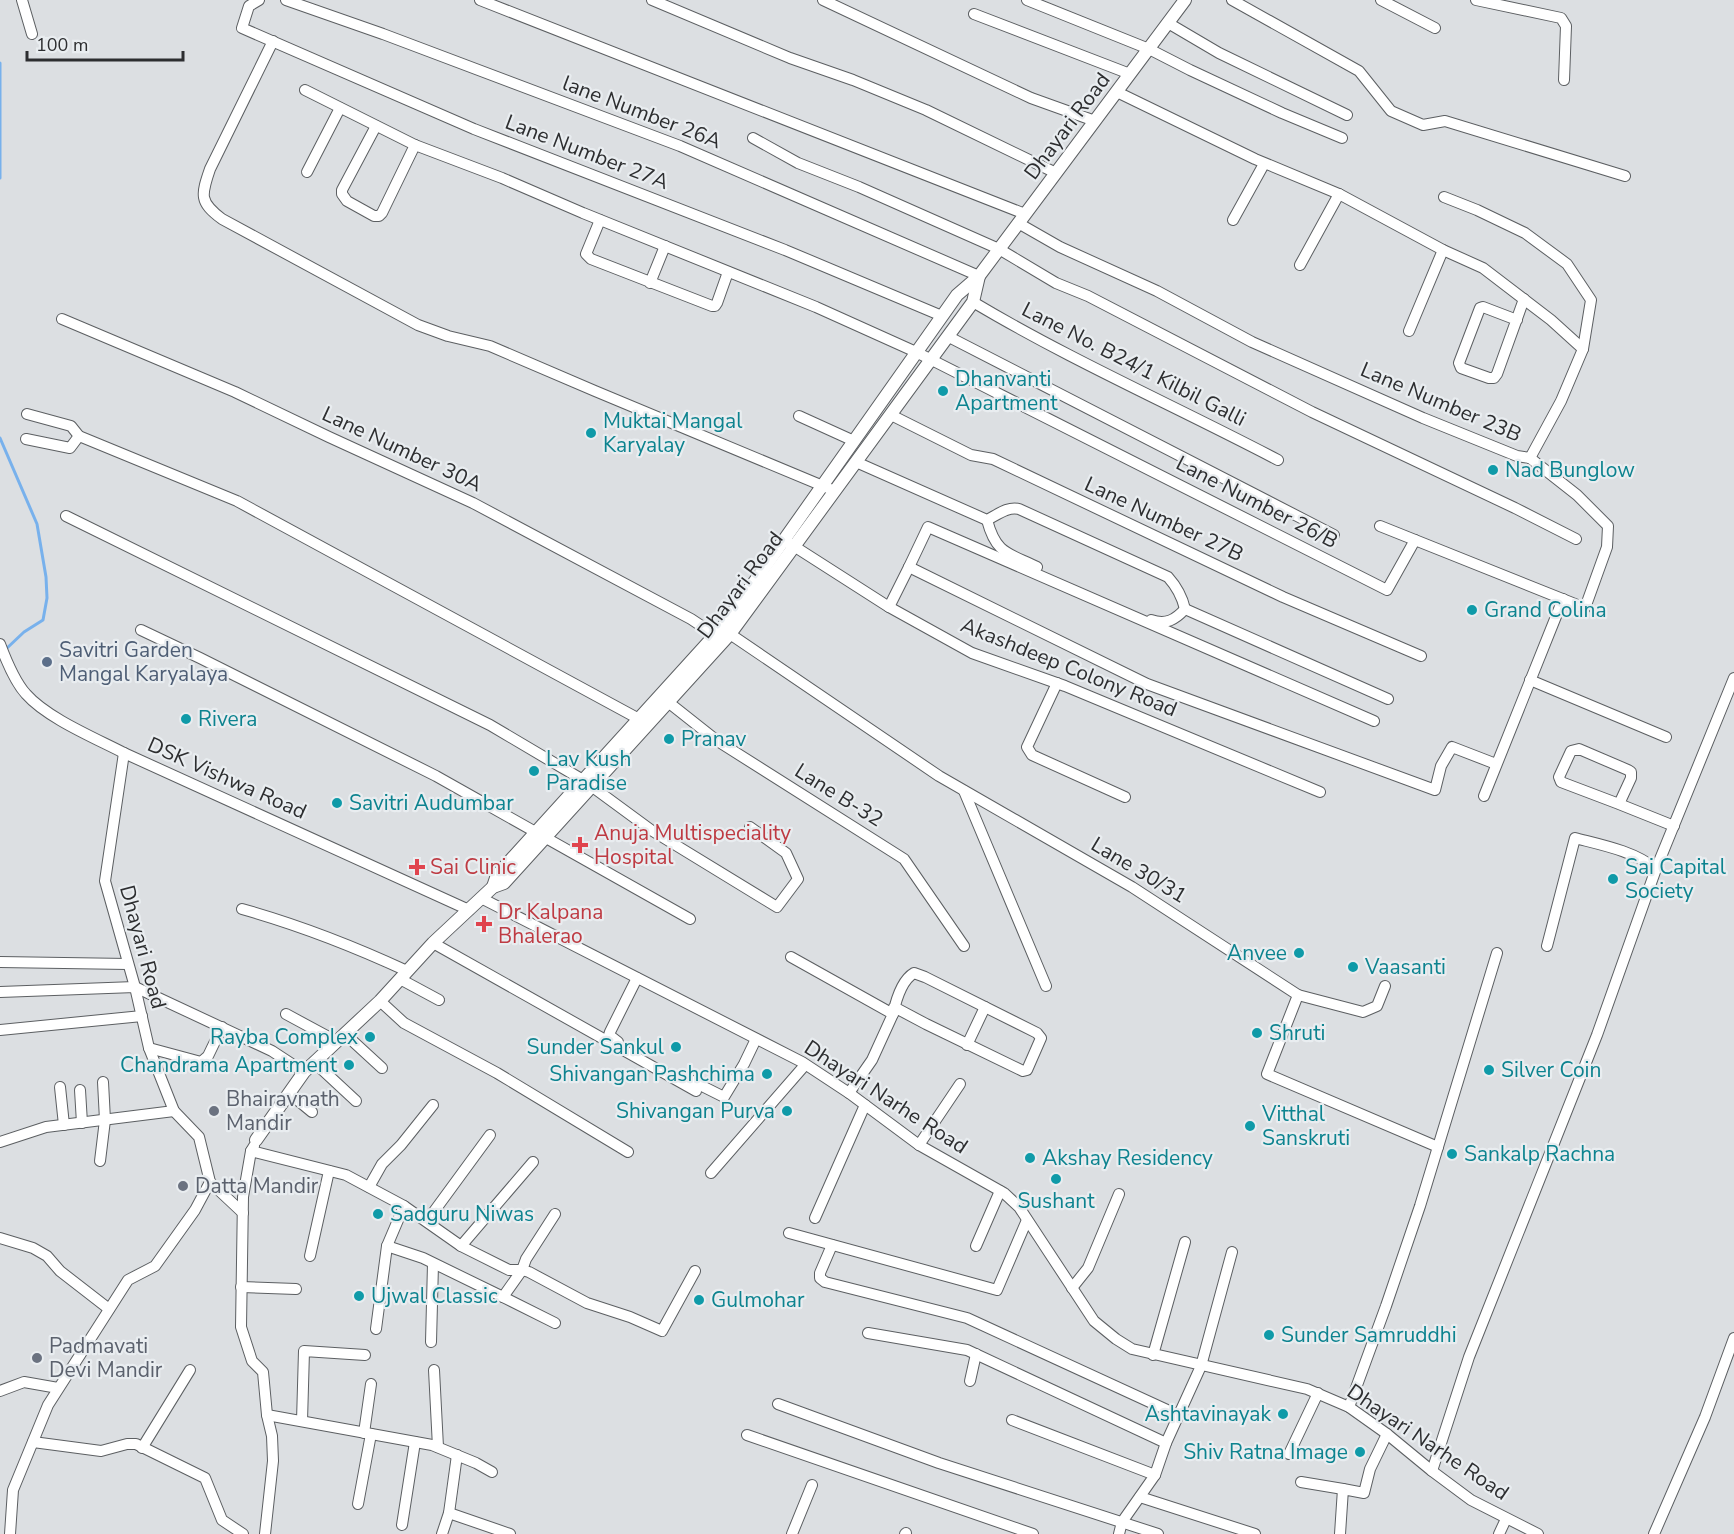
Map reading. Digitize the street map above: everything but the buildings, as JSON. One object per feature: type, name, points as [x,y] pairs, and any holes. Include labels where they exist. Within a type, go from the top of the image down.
[{"type":"main road","name":"Dhayari Road","points":[[254,1146],[304,1072],[380,1001],[433,943],[493,888],[497,875],[540,835],[730,634],[789,543],[823,485],[916,352],[957,295],[979,276],[1185,0]]},
{"type":"main road","name":"Dhayari Road","points":[[587,783],[639,718],[716,635],[789,543],[835,491],[973,302],[979,276]]},
{"type":"street","points":[[22,0],[32,33]]},
{"type":"street","name":"Lane Number 27A","points":[[260,0],[249,6],[242,28],[474,129],[784,250],[942,316]]},
{"type":"street","name":"lane Number 26A","points":[[286,0],[383,34],[680,146],[979,276]]},
{"type":"street","name":"Lane Number 23B","points":[[480,0],[1022,219],[1060,247],[1157,291],[1252,342],[1423,418],[1517,456],[1530,458],[1561,401],[1583,349],[1591,300],[1567,264],[1525,233],[1444,197]]},
{"type":"street","points":[[652,0],[790,58],[853,80],[926,110],[1056,173]]},
{"type":"street","points":[[824,0],[1031,98],[1095,121]]},
{"type":"street","points":[[1027,0],[1149,49],[1281,113],[1342,138]]},
{"type":"street","points":[[1232,0],[1359,71],[1391,111],[1423,124],[1445,121],[1625,176]]},
{"type":"street","points":[[1381,0],[1435,28]]},
{"type":"street","points":[[1476,0],[1561,18],[1566,26],[1564,80]]},
{"type":"street","points":[[974,14],[1130,74]]},
{"type":"street","points":[[1168,23],[1219,53],[1347,114]]},
{"type":"street","points":[[273,41],[203,188],[203,199],[209,209],[222,219],[418,325],[448,336],[490,346],[835,491]]},
{"type":"street","name":"Lane Number 26/B","points":[[305,90],[415,145],[502,178],[816,307],[916,352],[1388,590],[1414,540]]},
{"type":"street","points":[[1117,92],[1264,164],[1340,195],[1443,250],[1483,268],[1583,349]]},
{"type":"street","points":[[307,172],[340,108]]},
{"type":"street","points":[[376,126],[342,190],[347,201],[374,216],[382,213],[415,145]]},
{"type":"street","points":[[753,138],[798,163],[999,249],[1056,283],[1088,296],[1312,412],[1576,539]]},
{"type":"street","points":[[1233,220],[1264,164]]},
{"type":"street","points":[[1300,265],[1340,195]]},
{"type":"street","points":[[600,220],[587,250],[588,257],[650,283],[715,306],[728,272]]},
{"type":"street","points":[[650,283],[665,246]]},
{"type":"street","points":[[1409,331],[1443,250]]},
{"type":"street","points":[[1517,320],[1483,307],[1480,308],[1459,363],[1461,368],[1494,378],[1497,374],[1517,320],[1524,299]]},
{"type":"street","name":"Lane No. B24/1 Kilbil Galli","points":[[973,302],[1092,366],[1278,460]]},
{"type":"street","name":"Lane Number 30A","points":[[62,320],[236,392],[473,503],[716,635]]},
{"type":"street","points":[[949,337],[1334,535]]},
{"type":"street","points":[[27,414],[71,426],[80,436],[237,501],[639,718]]},
{"type":"street","name":"Lane Number 27B","points":[[891,415],[972,455],[993,459],[1283,597],[1421,656]]},
{"type":"street","points":[[799,416],[854,441]]},
{"type":"street","points":[[26,439],[70,448],[80,436]]},
{"type":"street","points":[[1380,526],[1585,608],[1607,547],[1608,526],[1577,495],[1530,458]]},
{"type":"street","points":[[856,462],[987,520],[1000,550],[1153,621],[1165,623],[1185,609]]},
{"type":"street","points":[[987,520],[1008,509],[1019,509],[1168,577],[1182,596],[1185,609]]},
{"type":"street","points":[[66,516],[490,725],[587,783],[651,830],[777,907],[798,879],[786,854],[750,827]]},
{"type":"street","points":[[890,607],[928,527],[1374,721]]},
{"type":"street","name":"Akashdeep Colony Road","points":[[789,543],[890,607],[972,653],[1057,683],[1320,792]]},
{"type":"street","points":[[909,567],[1147,684],[1435,790],[1441,766],[1452,747],[1496,764]]},
{"type":"street","points":[[1484,796],[1563,598]]},
{"type":"street","points":[[1185,609],[1388,699]]},
{"type":"street","points":[[141,630],[436,776],[690,919]]},
{"type":"street","name":"Lane 30/31","points":[[730,634],[939,776],[1132,887],[1298,994],[1363,1012],[1377,1006],[1384,986]]},
{"type":"street","name":"DSK Vishwa Road","points":[[0,645],[24,693],[72,726],[124,753],[469,910]]},
{"type":"street","points":[[1432,1471],[1469,1357],[1597,1035],[1656,869],[1734,678]]},
{"type":"street","points":[[1530,680],[1666,737]]},
{"type":"street","points":[[1057,683],[1027,747],[1032,755],[1125,797]]},
{"type":"street","name":"Lane B-32","points":[[668,702],[717,740],[904,859],[964,946]]},
{"type":"street","points":[[1619,804],[1631,778],[1631,772],[1583,750],[1571,751],[1559,777],[1561,782],[1674,826]]},
{"type":"street","name":"Dhayari Road","points":[[124,753],[105,881],[135,987],[149,1048],[174,1111],[199,1137],[210,1182]]},
{"type":"street","points":[[963,790],[1046,986]]},
{"type":"street","points":[[1547,946],[1575,838],[1612,848],[1646,861],[1656,869]]},
{"type":"street","name":"Dhayari Narhe Road","points":[[481,898],[805,1065],[919,1145],[1000,1191],[1018,1207],[1095,1321],[1132,1349],[1307,1389],[1349,1407],[1471,1500],[1533,1533]]},
{"type":"street","points":[[242,909],[292,923],[330,938],[404,975],[439,1000]]},
{"type":"street","points":[[433,943],[696,1091]]},
{"type":"street","points":[[1349,1407],[1386,1306],[1438,1147],[1497,953]]},
{"type":"street","points":[[791,957],[894,1010],[1023,1071],[1027,1070],[1041,1038],[1040,1035],[925,976],[914,973],[908,978],[894,1010],[872,1060],[849,1094]]},
{"type":"street","points":[[0,962],[128,964]]},
{"type":"street","points":[[637,978],[609,1035],[612,1039],[721,1097],[727,1094],[756,1039]]},
{"type":"street","points":[[0,992],[135,987],[272,1051],[304,1072]]},
{"type":"street","points":[[1298,994],[1267,1074],[1438,1147]]},
{"type":"street","points":[[380,1001],[404,1023],[497,1073],[628,1152]]},
{"type":"street","points":[[967,1044],[985,1007]]},
{"type":"street","points":[[286,1014],[340,1038],[382,1068]]},
{"type":"street","points":[[0,1030],[142,1017]]},
{"type":"street","points":[[149,1048],[201,1062],[208,1056],[222,1027]]},
{"type":"street","points":[[314,1062],[356,1101]]},
{"type":"street","points":[[711,1173],[805,1065]]},
{"type":"street","points":[[100,1161],[105,1120],[103,1082]]},
{"type":"street","points":[[919,1145],[960,1084]]},
{"type":"street","points":[[60,1087],[64,1125]]},
{"type":"street","points":[[80,1090],[82,1123]]},
{"type":"street","points":[[289,1093],[312,1112]]},
{"type":"street","points":[[369,1187],[381,1164],[401,1145],[433,1105]]},
{"type":"street","points":[[815,1218],[865,1105]]},
{"type":"street","points":[[0,1142],[46,1127],[174,1111]]},
{"type":"street","points":[[427,1221],[490,1135]]},
{"type":"street","points":[[265,1534],[273,1461],[272,1436],[262,1372],[252,1361],[241,1327],[243,1197],[254,1146],[346,1175],[404,1206],[461,1246],[509,1270],[522,1270],[587,1303],[630,1317],[662,1331],[695,1271]]},
{"type":"street","points":[[461,1246],[533,1161]]},
{"type":"street","points":[[310,1256],[329,1171]]},
{"type":"street","points":[[10,1534],[13,1490],[48,1405],[128,1280],[156,1266],[195,1210],[210,1182],[243,1213]]},
{"type":"street","points":[[976,1246],[1000,1191]]},
{"type":"street","points":[[1072,1287],[1088,1268],[1119,1194]]},
{"type":"street","points":[[376,1329],[387,1246],[404,1206]]},
{"type":"street","points":[[503,1297],[555,1215]]},
{"type":"street","points":[[789,1233],[997,1290],[1027,1220]]},
{"type":"street","points":[[0,1238],[33,1248],[47,1256],[60,1271],[109,1309]]},
{"type":"street","points":[[1153,1355],[1185,1242]]},
{"type":"street","points":[[832,1245],[820,1274],[820,1278],[825,1282],[967,1318],[1179,1415]]},
{"type":"street","points":[[387,1246],[414,1254],[555,1323]]},
{"type":"street","points":[[1119,1534],[1122,1522],[1155,1475],[1166,1443],[1201,1366],[1232,1252]]},
{"type":"street","points":[[431,1342],[433,1264]]},
{"type":"street","points":[[241,1287],[296,1289]]},
{"type":"street","points":[[868,1333],[967,1350],[1166,1443]]},
{"type":"street","points":[[1654,1534],[1705,1417],[1734,1338]]},
{"type":"street","points":[[302,1421],[304,1351],[365,1354]]},
{"type":"street","points":[[970,1381],[976,1354]]},
{"type":"street","points":[[142,1448],[190,1370]]},
{"type":"street","points":[[434,1370],[438,1448]]},
{"type":"street","points":[[0,1391],[24,1382],[58,1389]]},
{"type":"street","points":[[358,1504],[368,1434],[371,1384]]},
{"type":"street","points":[[1289,1454],[1318,1394]]},
{"type":"street","points":[[778,1404],[939,1463],[1158,1534]]},
{"type":"street","points":[[267,1415],[415,1442],[457,1455],[492,1472]]},
{"type":"street","points":[[1012,1420],[1155,1475]]},
{"type":"street","points":[[1301,1482],[1364,1493],[1370,1469],[1387,1434]]},
{"type":"street","points":[[747,1435],[1033,1534]]},
{"type":"street","points":[[33,1442],[101,1451],[136,1444],[205,1478],[222,1520],[243,1534]]},
{"type":"street","points":[[402,1525],[415,1442]]},
{"type":"street","points":[[442,1534],[449,1513],[457,1455]]},
{"type":"street","points":[[792,1534],[812,1485]]},
{"type":"street","points":[[1340,1534],[1343,1489]]},
{"type":"street","points":[[1140,1497],[1255,1534]]},
{"type":"street","points":[[449,1513],[510,1534]]},
{"type":"street","points":[[1499,1534],[1506,1519]]},
{"type":"waterway","points":[[0,63],[0,178]]},
{"type":"waterway","points":[[0,438],[37,524],[46,577],[47,598],[43,620],[24,632],[6,649]]},
{"type":"place","name":"Dhanvanti Apartment","points":[[943,391]]},
{"type":"place","name":"Muktai Mangal Karyalay","points":[[591,433]]},
{"type":"place","name":"Nad Bunglow","points":[[1493,470]]},
{"type":"place","name":"Grand Colina","points":[[1472,610]]},
{"type":"place","name":"Savitri Garden Mangal Karyalaya","points":[[47,662]]},
{"type":"place","name":"Rivera","points":[[186,719]]},
{"type":"place","name":"Pranav","points":[[669,739]]},
{"type":"place","name":"Lav Kush Paradise","points":[[534,771]]},
{"type":"place","name":"Savitri Audumbar","points":[[337,803]]},
{"type":"place","name":"Anuja Multispeciality Hospital","points":[[580,845]]},
{"type":"place","name":"Sai Clinic","points":[[417,867]]},
{"type":"place","name":"Sai Capital Society","points":[[1613,879]]},
{"type":"place","name":"Dr Kalpana Bhalerao","points":[[484,924]]},
{"type":"place","name":"Anvee","points":[[1299,953]]},
{"type":"place","name":"Vaasanti","points":[[1353,967]]},
{"type":"place","name":"Shruti","points":[[1257,1033]]},
{"type":"place","name":"Rayba Complex","points":[[370,1037]]},
{"type":"place","name":"Sunder Sankul","points":[[676,1047]]},
{"type":"place","name":"Chandrama Apartment","points":[[349,1065]]},
{"type":"place","name":"Silver Coin","points":[[1489,1070]]},
{"type":"place","name":"Shivangan Pashchima","points":[[767,1074]]},
{"type":"place","name":"Bhairavnath Mandir","points":[[214,1111]]},
{"type":"place","name":"Shivangan Purva","points":[[787,1111]]},
{"type":"place","name":"Vitthal Sanskruti","points":[[1250,1126]]},
{"type":"place","name":"Sankalp Rachna","points":[[1452,1154]]},
{"type":"place","name":"Akshay Residency","points":[[1030,1158]]},
{"type":"place","name":"Sushant","points":[[1056,1179]]},
{"type":"place","name":"Datta Mandir","points":[[183,1186]]},
{"type":"place","name":"Sadguru Niwas","points":[[378,1214]]},
{"type":"place","name":"Ujwal Classic","points":[[359,1296]]},
{"type":"place","name":"Gulmohar","points":[[699,1300]]},
{"type":"place","name":"Sunder Samruddhi","points":[[1269,1335]]},
{"type":"place","name":"Padmavati Devi Mandir","points":[[37,1358]]},
{"type":"place","name":"Ashtavinayak","points":[[1283,1414]]},
{"type":"place","name":"Shiv Ratna Image","points":[[1360,1452]]}]
